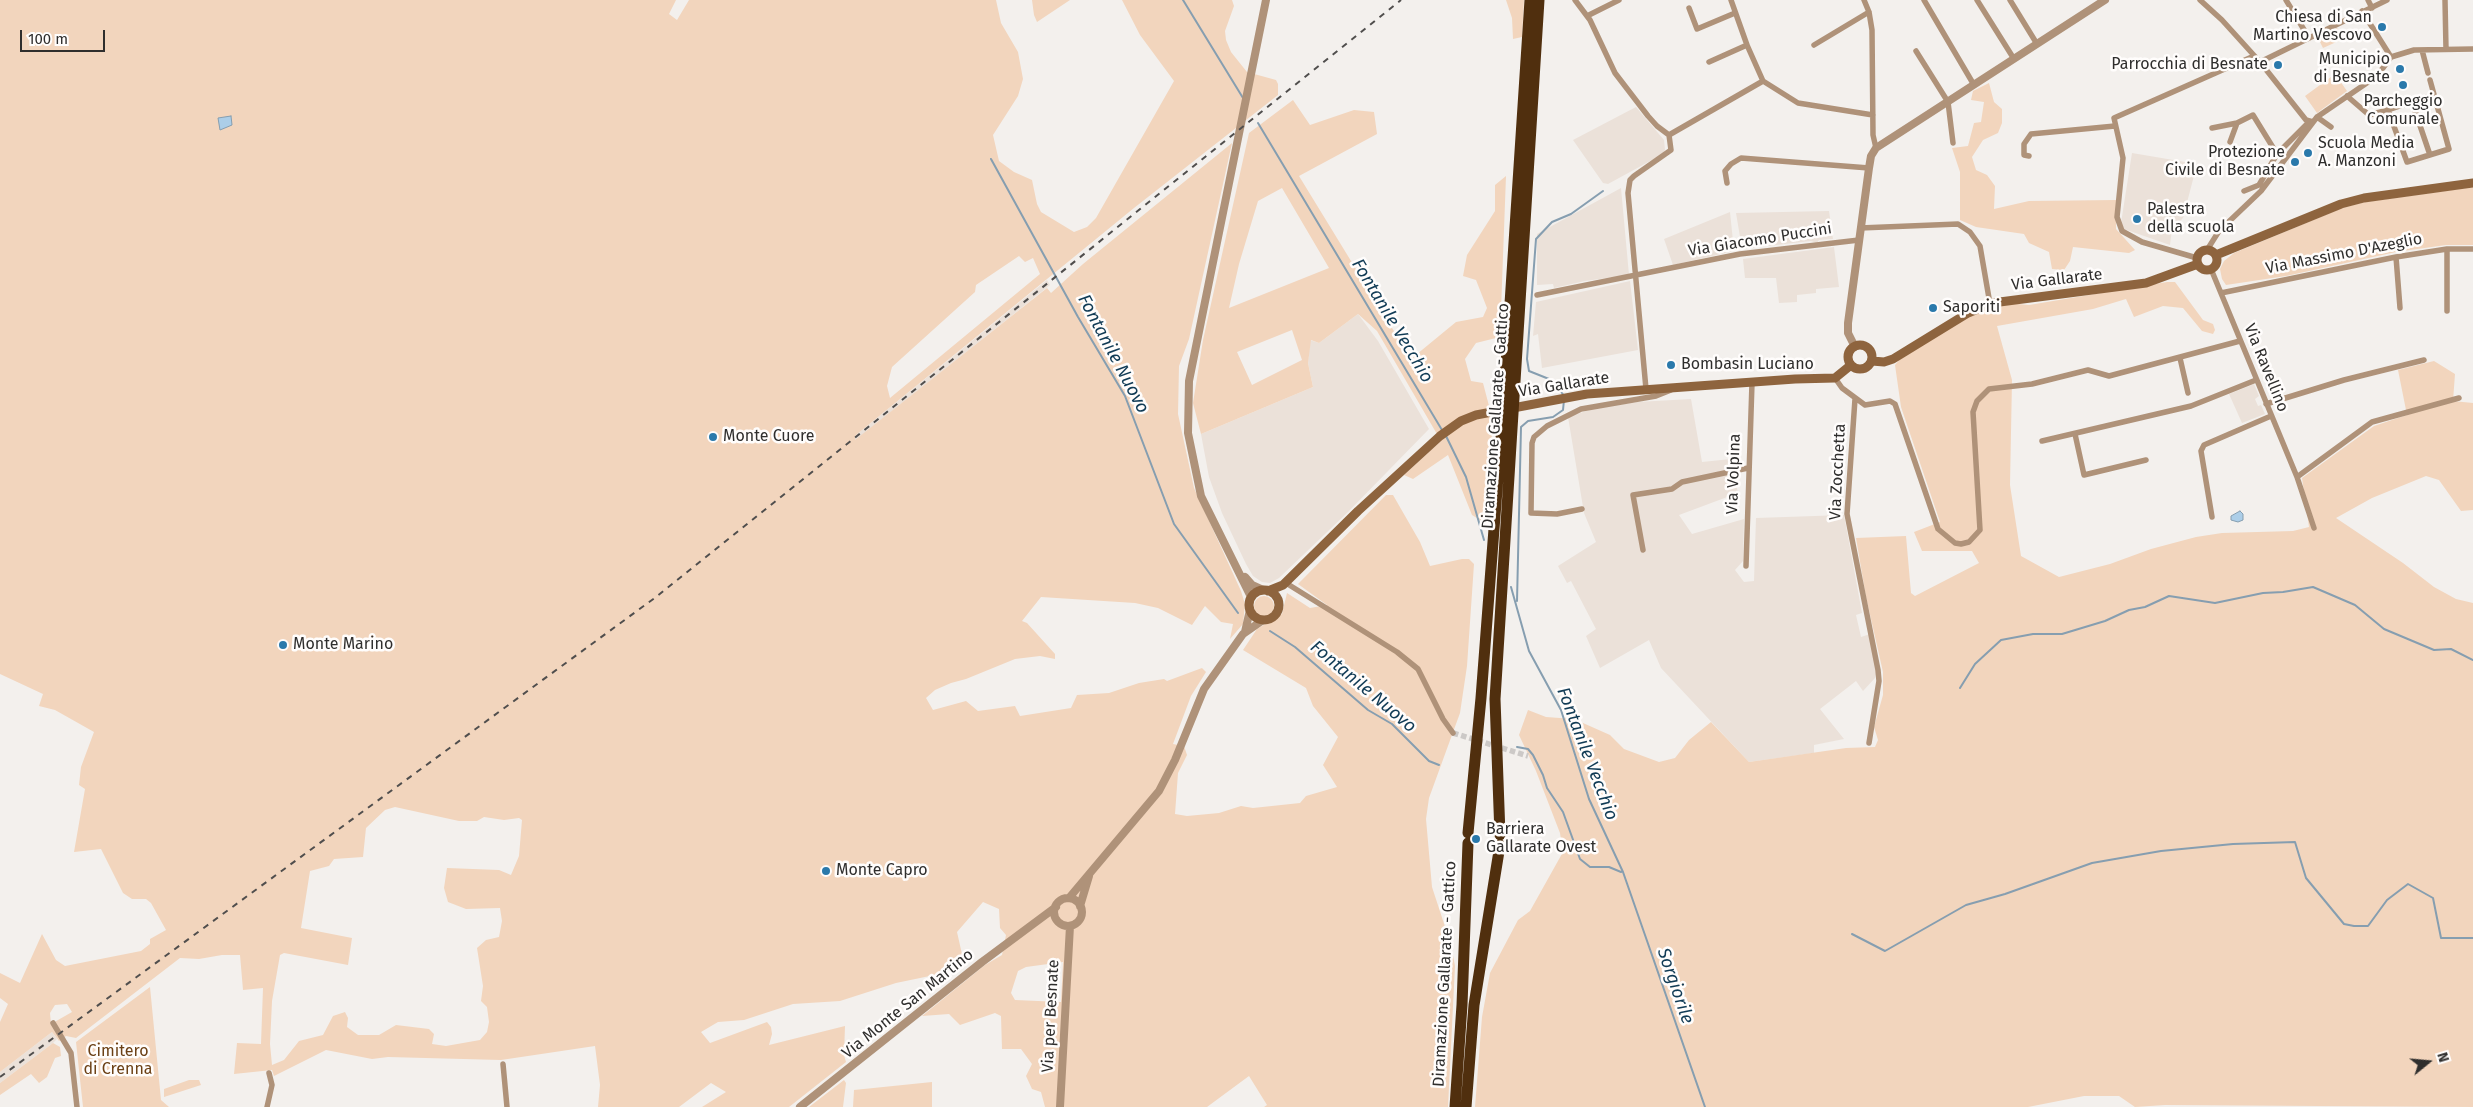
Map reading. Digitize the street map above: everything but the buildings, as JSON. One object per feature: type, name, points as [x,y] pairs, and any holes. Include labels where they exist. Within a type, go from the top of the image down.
[{"type":"highway","name":"Diramazione Gallarate - Gattico","points":[[1455,1107],[1462,1005],[1468,838],[1502,425],[1530,0]]},
{"type":"highway","name":"Diramazione Gallarate - Gattico","points":[[1466,1107],[1474,1005],[1500,840],[1495,699],[1539,0]]},
{"type":"main road","points":[[2216,255],[2217,262],[2211,269],[2202,268],[2198,261],[2200,253],[2206,250],[2216,255],[2341,204],[2364,198],[2473,183]]},
{"type":"main road","name":"Via Gallarate","points":[[1872,361],[1884,362],[1893,359],[1968,313],[1990,304],[2146,283],[2198,261]]},
{"type":"main road","points":[[1861,346],[1868,348],[1872,354],[1872,361],[1864,368],[1857,369],[1851,365],[1849,355],[1855,347],[1861,346]]},
{"type":"main road","points":[[1835,378],[1851,365]]},
{"type":"main road","name":"Via Gallarate","points":[[1266,591],[1284,584],[1358,511],[1440,436],[1449,429],[1476,415],[1587,394],[1680,386],[1835,378]]},
{"type":"main road","points":[[1278,604],[1277,599],[1266,591],[1251,597],[1250,610],[1255,617],[1263,620],[1274,616],[1278,604],[1284,584]]},
{"type":"street","points":[[1251,597],[1242,574],[1201,496],[1188,433],[1189,381],[1268,0]]},
{"type":"street","points":[[1575,0],[1586,16],[1615,73],[1652,121],[1669,135],[1671,150],[1630,180],[1628,193],[1646,389]]},
{"type":"street","points":[[1586,16],[1619,0]]},
{"type":"street","points":[[1731,0],[1747,45],[1763,81],[1798,103],[1873,115]]},
{"type":"street","points":[[1924,0],[1974,85]]},
{"type":"street","points":[[1977,0],[2014,59]]},
{"type":"street","points":[[2010,0],[2037,44]]},
{"type":"street","points":[[1855,347],[1848,333],[1848,324],[1869,168],[1871,156],[1876,148],[2104,0]]},
{"type":"street","points":[[2200,0],[2260,62],[2306,120],[2331,126]]},
{"type":"street","points":[[2286,0],[2309,38]]},
{"type":"street","points":[[2368,0],[2372,8]]},
{"type":"street","points":[[2260,62],[2386,0]]},
{"type":"street","points":[[1866,1],[1869,12],[1873,60],[1873,115],[1876,148]]},
{"type":"street","points":[[2445,2],[2446,49]]},
{"type":"street","points":[[1689,8],[1697,29],[1735,13]]},
{"type":"street","points":[[2362,11],[2391,57]]},
{"type":"street","points":[[1814,45],[1869,12]]},
{"type":"street","points":[[1708,62],[1747,45]]},
{"type":"street","points":[[2244,191],[2259,185],[2277,154],[2308,124],[2377,76],[2391,57],[2414,50],[2473,49]]},
{"type":"street","points":[[2422,50],[2428,73]]},
{"type":"street","points":[[1916,51],[1948,102],[1953,143]]},
{"type":"street","points":[[2198,261],[2132,238],[2122,231],[2118,224],[2123,158],[2114,118],[2254,56]]},
{"type":"street","points":[[2388,110],[2406,162],[2449,149],[2430,80]]},
{"type":"street","points":[[1669,135],[1763,81]]},
{"type":"street","points":[[2346,96],[2369,115],[2434,95]]},
{"type":"street","points":[[2412,102],[2430,155]]},
{"type":"street","points":[[2212,128],[2237,123],[2253,116],[2277,154]]},
{"type":"street","points":[[2206,250],[2219,231],[2261,191],[2314,121]]},
{"type":"street","points":[[2230,142],[2237,123]]},
{"type":"street","points":[[2029,156],[2024,155],[2024,144],[2031,134],[2115,126]]},
{"type":"street","points":[[1727,183],[1725,171],[1731,164],[1742,158],[1869,168]]},
{"type":"street","points":[[1860,228],[1958,224],[1970,232],[1980,246],[1990,304]]},
{"type":"street","name":"Via Giacomo Puccini","points":[[1537,295],[1740,254],[1859,240]]},
{"type":"street","points":[[2447,249],[2447,311]]},
{"type":"street","name":"Via Massimo D'Azeglio","points":[[2221,293],[2396,257],[2447,249],[2473,249]]},
{"type":"street","points":[[2396,257],[2400,308]]},
{"type":"street","name":"Via Ravellino","points":[[2211,269],[2297,477],[2314,528]]},
{"type":"street","points":[[1835,378],[1842,388],[1865,405],[1890,401],[1895,404],[1938,529],[1954,543],[1961,544],[1969,542],[1980,530],[1974,412],[1977,400],[1982,394],[1989,389],[2032,384],[2088,370],[2109,376],[2240,341]]},
{"type":"street","points":[[2180,358],[2188,393]]},
{"type":"street","points":[[2266,404],[2344,380],[2424,360]]},
{"type":"street","points":[[2042,442],[2191,406],[2256,380]]},
{"type":"street","name":"Via Volpina","points":[[1746,566],[1752,382]]},
{"type":"street","points":[[1582,509],[1557,514],[1531,513],[1532,443],[1534,437],[1553,422],[1580,409],[1656,396],[1680,386]]},
{"type":"street","points":[[2297,477],[2372,422],[2459,398]]},
{"type":"street","name":"Via Zocchetta","points":[[1855,399],[1847,514],[1852,547],[1878,670],[1879,681],[1869,743]]},
{"type":"street","points":[[2212,517],[2201,450],[2204,445],[2271,416]]},
{"type":"street","points":[[2075,434],[2084,475],[2146,460]]},
{"type":"street","points":[[1643,550],[1633,495],[1672,489],[1682,482],[1748,468]]},
{"type":"street","points":[[1242,574],[1252,585],[1266,591]]},
{"type":"street","points":[[1284,584],[1397,652],[1418,670],[1443,719],[1453,733]]},
{"type":"street","name":"Via Monte San Martino","points":[[1245,632],[1250,610]]},
{"type":"street","name":"Via Monte San Martino","points":[[800,1107],[982,962],[1035,924],[1056,907],[1059,902],[1069,898],[1158,791],[1175,760],[1204,689],[1245,632],[1263,620]]},
{"type":"street","name":"Via Monte San Martino","points":[[1070,926],[1081,919],[1080,906],[1089,876]]},
{"type":"street","points":[[1069,898],[1076,900],[1080,906]]},
{"type":"street","points":[[1056,907],[1057,920],[1060,924],[1070,926]]},
{"type":"street","name":"Via Monte San Martino","points":[[1035,924],[1057,920]]},
{"type":"street","name":"Via per Besnate","points":[[1060,1107],[1070,926]]},
{"type":"street","points":[[53,1023],[68,1046],[77,1107]]},
{"type":"street","points":[[503,1064],[507,1107]]},
{"type":"street","points":[[267,1107],[272,1085],[270,1073]]},
{"type":"shaded area","points":[[1636,107],[1664,140],[1665,150],[1663,154],[1608,184],[1603,183],[1573,140]]},
{"type":"shaded area","points":[[2132,153],[2197,164],[2183,218],[2172,229],[2170,245],[2124,229],[2121,223]]},
{"type":"shaded area","points":[[1621,188],[1629,275],[1585,281],[1554,288],[1553,284],[1537,285],[1537,234]]},
{"type":"shaded area","points":[[1829,211],[1833,239],[1819,240],[1817,243],[1811,241],[1742,249],[1736,213]]},
{"type":"shaded area","points":[[1730,212],[1734,251],[1673,265],[1664,239]]},
{"type":"shaded area","points":[[1834,247],[1839,287],[1816,289],[1816,293],[1797,295],[1797,302],[1779,303],[1776,278],[1745,278],[1743,259]]},
{"type":"shaded area","points":[[1047,280],[1050,285],[855,441],[856,435]]},
{"type":"shaded area","points":[[1630,281],[1638,350],[1542,368],[1538,334],[1533,336],[1536,302]]},
{"type":"shaded area","points":[[1358,314],[1378,341],[1429,429],[1348,512],[1279,578],[1270,583],[1262,582],[1253,576],[1246,564],[1222,513],[1209,477],[1201,434],[1313,387],[1308,363],[1310,340],[1319,343]]},
{"type":"shaded area","points":[[2254,384],[2259,396],[2255,399],[2258,406],[2261,405],[2265,414],[2242,423],[2229,394]]},
{"type":"shaded area","points":[[1691,399],[1702,462],[1731,459],[1738,493],[1679,515],[1692,534],[1744,519],[1743,561],[1735,570],[1744,582],[1754,581],[1756,518],[1844,515],[1862,613],[1856,615],[1861,637],[1870,634],[1877,671],[1875,678],[1863,691],[1856,681],[1820,709],[1844,739],[1814,745],[1814,753],[1749,762],[1661,668],[1649,640],[1600,668],[1586,636],[1596,629],[1571,581],[1567,583],[1558,566],[1596,542],[1584,513],[1568,417],[1592,409],[1637,402]]},
{"type":"shaded area","points":[[52,1032],[57,1039],[53,1043],[0,1083],[0,1072]]},
{"type":"green space","points":[[0,0],[676,0],[669,14],[677,20],[689,0],[996,0],[1001,23],[1018,52],[1023,79],[1018,96],[993,135],[999,161],[1014,172],[1032,180],[1037,204],[1041,212],[1074,232],[1087,227],[1096,218],[1174,81],[1140,35],[1122,0],[1232,0],[1234,6],[1225,31],[1226,40],[1231,52],[1247,72],[1276,80],[1278,95],[1134,208],[856,435],[855,440],[1047,288],[1051,293],[1083,264],[1232,143],[1189,339],[1179,366],[1178,414],[1194,488],[1241,591],[1245,604],[1243,624],[1230,639],[1233,624],[1221,622],[1205,606],[1192,625],[1158,608],[1135,603],[1041,597],[1022,621],[1027,623],[1055,654],[1055,659],[1040,656],[1015,659],[935,690],[926,698],[933,710],[966,701],[978,711],[1015,706],[1020,716],[1071,708],[1077,695],[1109,693],[1139,683],[1164,679],[1167,681],[1202,668],[1206,672],[1191,696],[1173,744],[1184,746],[1187,755],[1178,773],[1175,814],[1187,816],[1219,813],[1241,806],[1253,808],[1300,803],[1306,796],[1337,787],[1323,765],[1338,737],[1313,706],[1306,688],[1243,650],[1257,629],[1282,614],[1287,593],[1310,608],[1327,605],[1298,584],[1386,495],[1393,495],[1420,542],[1430,566],[1462,559],[1469,559],[1474,564],[1467,666],[1460,713],[1429,798],[1426,819],[1432,887],[1451,945],[1455,966],[1448,1107],[1264,1107],[1267,1105],[1249,1076],[1207,1107],[1045,1107],[1041,1092],[1032,1089],[1026,1076],[1032,1064],[1021,1049],[1002,1049],[1001,1016],[995,1013],[960,1025],[949,1014],[922,1016],[985,965],[1002,955],[1006,935],[1000,928],[999,909],[983,902],[957,932],[964,963],[949,972],[896,983],[840,1001],[793,1004],[744,1020],[718,1022],[701,1032],[710,1043],[767,1022],[771,1027],[772,1034],[769,1045],[845,1026],[844,1055],[846,1062],[789,1107],[702,1107],[726,1092],[711,1083],[679,1107],[598,1107],[600,1085],[595,1046],[501,1060],[388,1057],[372,1059],[326,1050],[274,1076],[272,1070],[234,1074],[237,1043],[261,1044],[263,988],[243,990],[240,955],[222,955],[199,959],[180,958],[76,1038],[66,1036],[59,1041],[52,1032],[0,1072],[0,1022],[8,1004],[0,998],[0,973],[20,983],[42,934],[56,960],[65,966],[141,951],[150,944],[150,939],[166,930],[151,903],[146,899],[132,899],[123,893],[101,849],[74,852],[85,789],[79,785],[81,767],[94,732],[55,710],[39,706],[43,694],[0,674]],"holes":[[[1019,256],[1025,262],[1033,258],[1040,274],[890,398],[887,386],[892,367],[975,292],[976,285]],[[395,807],[459,821],[477,821],[484,817],[504,820],[519,818],[522,820],[519,856],[511,875],[499,870],[447,868],[444,888],[448,902],[466,909],[500,908],[502,921],[499,937],[486,940],[477,948],[483,986],[481,1001],[487,1007],[489,1022],[487,1032],[480,1040],[446,1046],[432,1044],[434,1034],[429,1029],[396,1025],[379,1035],[358,1035],[347,1027],[348,1018],[345,1012],[333,1016],[323,1035],[299,1041],[284,1060],[272,1065],[270,1044],[272,1001],[280,955],[284,953],[348,965],[352,938],[301,928],[310,871],[329,866],[334,859],[363,857],[366,828],[385,810]],[[1063,962],[1061,1002],[1015,1000],[1011,993],[1018,971],[1026,967]],[[67,1004],[72,1012],[51,1024],[50,1013],[55,1005]]]},
{"type":"green space","points":[[1032,0],[1070,0],[1037,22]]},
{"type":"green space","points":[[1506,0],[1524,0],[1522,37],[1513,39],[1512,18]]},
{"type":"green space","points":[[2337,28],[2343,39],[2323,48],[2318,38]]},
{"type":"green space","points":[[2335,74],[2347,91],[2317,113],[2305,96]]},
{"type":"green space","points":[[1989,83],[1994,102],[2002,109],[2002,123],[1998,133],[1983,140],[1972,157],[1976,170],[1987,175],[1995,186],[1994,209],[2029,201],[2116,200],[2116,229],[2135,250],[2129,253],[2073,247],[2070,261],[2064,270],[2052,269],[2049,252],[2029,243],[2024,234],[1976,227],[1960,220],[1960,172],[1952,148],[1968,146],[1974,123],[1981,122],[1984,102],[1971,100],[1973,91]]},
{"type":"green space","points":[[1293,100],[1310,125],[1354,110],[1374,112],[1377,134],[1299,176],[1411,359],[1456,322],[1483,317],[1487,308],[1476,280],[1463,276],[1467,255],[1495,211],[1495,185],[1506,176],[1500,337],[1476,343],[1465,359],[1471,381],[1483,383],[1493,421],[1485,523],[1472,515],[1448,455],[1413,479],[1404,475],[1441,441],[1377,331],[1358,314],[1319,343],[1311,340],[1308,363],[1313,387],[1201,434],[1193,403],[1203,340],[1249,133]],"holes":[[[1282,188],[1329,268],[1229,308],[1239,264],[1258,201]],[[1292,330],[1302,360],[1252,385],[1237,352]]]},
{"type":"green space","points":[[2473,187],[2473,245],[2446,245],[2396,252],[2286,276],[2226,285],[2222,279],[2220,269],[2224,261],[2234,253],[2342,208],[2365,202]]},
{"type":"green space","points":[[2175,282],[2203,320],[2213,324],[2215,330],[2213,334],[2202,331],[2183,308],[2163,306],[2134,317],[2126,299],[2093,309],[1997,326],[2012,380],[2010,485],[2021,556],[2059,577],[2110,564],[2151,549],[2196,537],[2222,533],[2293,531],[2309,527],[2302,478],[2374,426],[2407,415],[2398,370],[2434,361],[2455,374],[2453,401],[2473,403],[2473,510],[2461,511],[2439,480],[2426,476],[2372,498],[2336,518],[2403,563],[2434,587],[2456,599],[2473,603],[2473,1107],[2165,1105],[2135,1107],[2119,1096],[2084,1096],[2028,1107],[1475,1107],[1482,1017],[1490,973],[1518,920],[1530,911],[1563,852],[1560,833],[1536,771],[1519,735],[1528,710],[1546,717],[1574,719],[1610,735],[1624,749],[1659,762],[1675,758],[1689,740],[1711,722],[1749,762],[1846,748],[1875,747],[1878,740],[1874,727],[1883,695],[1883,672],[1866,597],[1856,538],[1906,536],[1911,593],[1915,596],[1979,563],[1972,551],[1922,551],[1914,532],[1940,522],[1901,407],[1895,365],[1901,358],[1970,315],[2007,303],[2029,305]]},
{"type":"green space","points":[[1264,596],[1271,599],[1274,606],[1271,613],[1264,616],[1257,613],[1254,606],[1257,599]]},
{"type":"green space","name":"Cimitero di Crenna","points":[[150,987],[161,1100],[169,1107],[83,1107],[76,1042]]},
{"type":"green space","points":[[53,1043],[60,1047],[61,1056],[55,1058],[47,1077],[39,1083],[31,1074],[0,1095],[0,1083]]},
{"type":"green space","points":[[189,1080],[199,1080],[201,1085],[164,1097],[164,1089]]},
{"type":"green space","points":[[844,1080],[846,1083],[843,1107],[809,1107]]},
{"type":"green space","points":[[932,1082],[932,1107],[853,1107],[854,1090]]},
{"type":"water","points":[[231,116],[232,125],[220,130],[218,118]]},
{"type":"water","points":[[2240,511],[2243,514],[2243,520],[2238,522],[2231,520],[2231,516]]},
{"type":"waterway","name":"Fontanile Vecchio","points":[[1183,0],[1243,98]]},
{"type":"waterway","name":"Fontanile Vecchio","points":[[1258,123],[1442,430]]},
{"type":"waterway","name":"Fontanile Nuovo","points":[[991,159],[1078,317],[1125,396],[1174,524],[1238,613]]},
{"type":"waterway","points":[[1564,396],[1554,381],[1529,371],[1527,359],[1536,239],[1552,222],[1571,214],[1603,191]]},
{"type":"waterway","points":[[1517,601],[1521,427],[1528,421],[1553,417],[1563,410],[1564,400]]},
{"type":"waterway","name":"Fontanile Vecchio","points":[[1446,436],[1466,477],[1484,540]]},
{"type":"waterway","name":"Fontanile Vecchio","points":[[1511,587],[1529,651],[1561,710],[1589,799],[1623,872],[1705,1107]]},
{"type":"waterway","points":[[1960,688],[1975,664],[2001,640],[2033,634],[2062,634],[2105,621],[2129,610],[2145,607],[2169,596],[2215,603],[2263,593],[2313,587],[2355,605],[2384,629],[2434,650],[2451,649],[2473,660]]},
{"type":"waterway","name":"Fontanile Nuovo","points":[[1270,631],[1295,647],[1368,710],[1392,724],[1429,761],[1439,765]]},
{"type":"waterway","name":"Fontanile Nuovo","points":[[1517,747],[1528,749],[1533,755],[1547,788],[1563,812],[1580,859],[1590,867],[1609,867],[1621,872]]},
{"type":"waterway","points":[[1852,934],[1885,951],[1966,905],[2005,894],[2092,863],[2161,851],[2233,844],[2295,842],[2306,878],[2344,924],[2368,926],[2387,900],[2408,884],[2433,898],[2441,938],[2473,938]]},
{"type":"tunnel","points":[[1453,733],[1528,756]]},
{"type":"railway","points":[[0,1077],[656,597],[1401,0]]},
{"type":"place","name":"Chiesa di San Martino Vescovo","points":[[2382,27]]},
{"type":"place","name":"Parrocchia di Besnate","points":[[2278,65]]},
{"type":"place","name":"Municipio di Besnate","points":[[2400,69]]},
{"type":"place","name":"Parcheggio Comunale","points":[[2403,85]]},
{"type":"place","name":"Scuola Media A. Manzoni","points":[[2308,153]]},
{"type":"place","name":"Protezione Civile di Besnate","points":[[2295,162]]},
{"type":"place","name":"Palestra della scuola","points":[[2137,219]]},
{"type":"place","name":"Saporiti","points":[[1933,308]]},
{"type":"place","name":"Bombasin Luciano","points":[[1671,365]]},
{"type":"place","name":"Monte Cuore","points":[[713,437]]},
{"type":"place","name":"Monte Marino","points":[[283,645]]},
{"type":"place","name":"Barriera Gallarate Ovest","points":[[1476,839]]},
{"type":"place","name":"Monte Capro","points":[[826,871]]},
{"type":"water label","name":"Sorgiorile","points":[[1675,986]]}]
